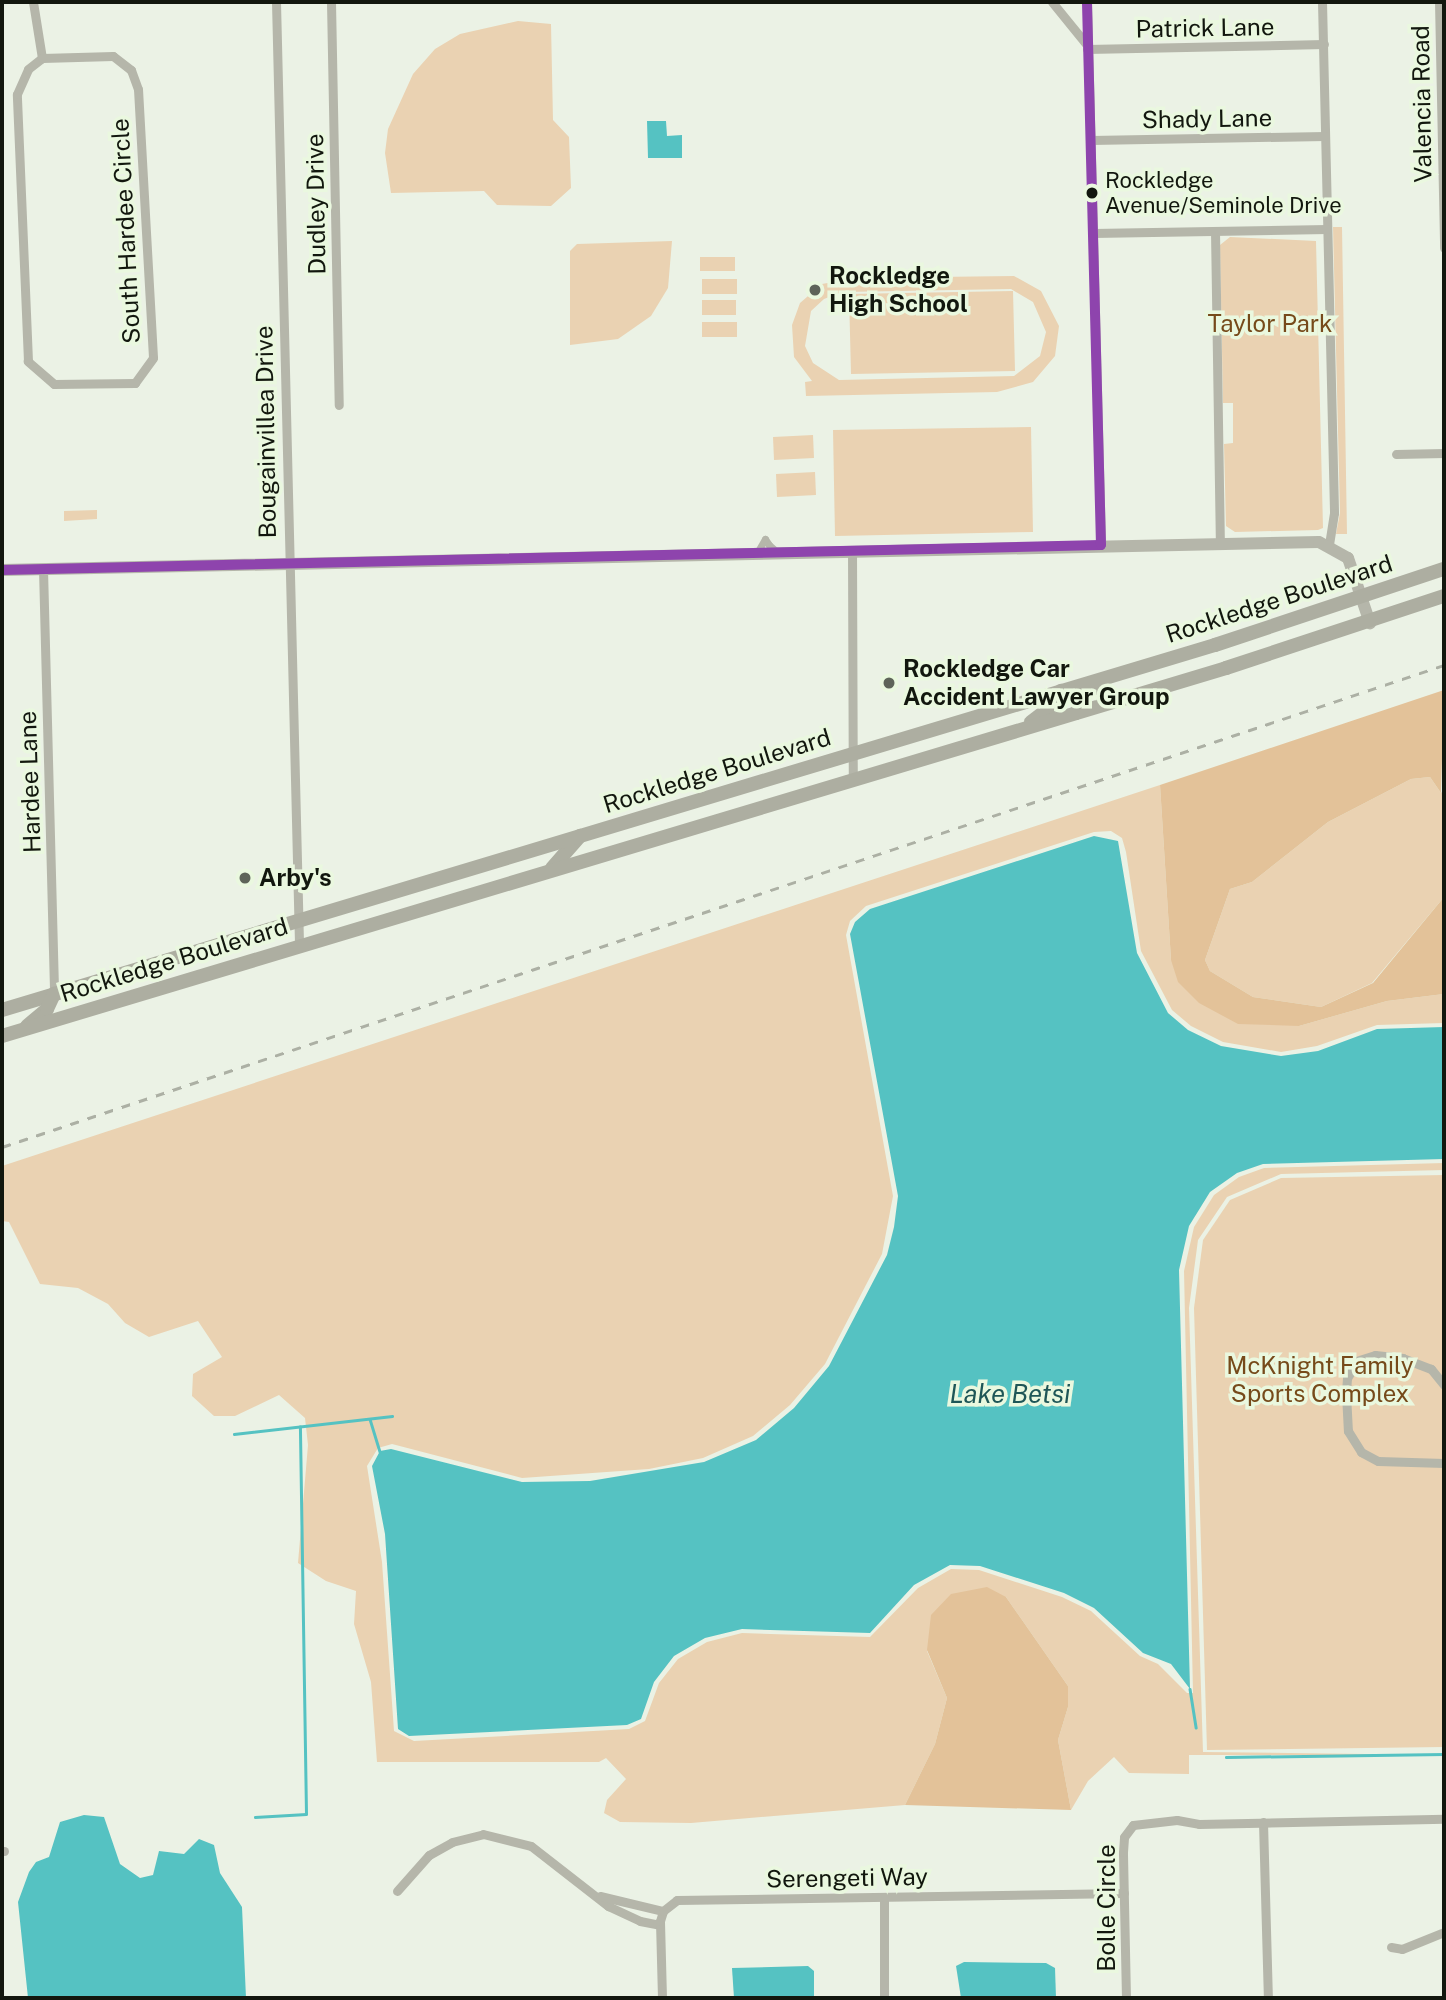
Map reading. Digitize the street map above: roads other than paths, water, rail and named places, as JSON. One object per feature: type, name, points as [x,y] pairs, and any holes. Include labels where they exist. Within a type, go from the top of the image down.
[{"type":"main road","name":"Rockledge Boulevard","points":[[2,1010],[1107,677],[1362,599],[1444,569]]},
{"type":"main road","name":"Rockledge Boulevard","points":[[2,1035],[1076,713],[1370,623],[1444,596]]},
{"type":"main road","points":[[1076,713],[1085,695],[1107,677]]},
{"type":"main road","points":[[1021,729],[1051,707],[1061,691]]},
{"type":"main road","points":[[621,850],[649,815]]},
{"type":"main road","points":[[548,872],[580,836]]},
{"type":"main road","points":[[24,1029],[47,1009],[54,994]]},
{"type":"street","points":[[33,2],[42,58]]},
{"type":"street","name":"Bougainvillea Drive","points":[[276,2],[299,946]]},
{"type":"street","name":"Dudley Drive","points":[[331,2],[339,405]]},
{"type":"street","points":[[1052,2],[1087,47]]},
{"type":"street","points":[[1087,2],[1101,545]]},
{"type":"street","points":[[1322,2],[1334,506],[1324,543]]},
{"type":"street","name":"Valencia Road","points":[[1439,2],[1444,248]]},
{"type":"street","name":"Patrick Lane","points":[[1087,47],[1324,44]]},
{"type":"street","name":"South Hardee Circle","points":[[113,56],[131,70],[138,89],[153,358],[135,383],[54,384],[40,376],[28,360],[17,94],[28,69],[42,58],[113,56]]},
{"type":"street","name":"Shady Lane","points":[[1091,140],[1325,136]]},
{"type":"street","points":[[1093,233],[1327,229]]},
{"type":"street","points":[[1215,231],[1220,545]]},
{"type":"street","points":[[1396,454],[1444,453]]},
{"type":"street","points":[[2,570],[852,550],[1324,543],[1348,558],[1370,623]]},
{"type":"street","points":[[852,550],[853,780]]},
{"type":"street","name":"Hardee Lane","points":[[43,569],[54,994]]},
{"type":"street","points":[[1444,1385],[1431,1369],[1403,1358],[1375,1355],[1357,1361],[1347,1378],[1346,1394],[1349,1431],[1361,1452],[1378,1461],[1444,1463]]},
{"type":"street","points":[[1268,1998],[1263,1822],[1444,1819]]},
{"type":"street","name":"Bolle Circle","points":[[1126,1998],[1124,1837],[1133,1825],[1142,1821],[1263,1822]]},
{"type":"street","points":[[397,1891],[429,1854],[483,1834],[531,1846],[622,1913],[660,1925]]},
{"type":"street","name":"Serengeti Way","points":[[663,1911],[677,1900],[1124,1893]]},
{"type":"street","points":[[600,1896],[663,1911],[660,1925],[662,1998]]},
{"type":"street","points":[[884,1896],[884,1998]]},
{"type":"street","points":[[1391,1947],[1402,1949],[1444,1932]]},
{"type":"water","points":[[647,121],[666,121],[667,136],[682,135],[682,158],[648,158]]},
{"type":"water","name":"Lake Betsi","points":[[1094,836],[1118,841],[1137,953],[1168,1013],[1188,1030],[1221,1046],[1281,1056],[1318,1051],[1377,1029],[1444,1027],[1444,1159],[1263,1164],[1237,1173],[1210,1192],[1189,1226],[1179,1270],[1190,1689],[1171,1664],[1143,1653],[1094,1608],[1064,1593],[980,1566],[950,1565],[914,1585],[870,1633],[742,1629],[705,1638],[674,1656],[654,1682],[641,1719],[627,1725],[409,1736],[398,1729],[385,1534],[372,1466],[380,1451],[391,1449],[522,1482],[590,1481],[704,1462],[756,1440],[794,1408],[829,1366],[887,1255],[898,1196],[850,934],[855,922],[870,909]]},
{"type":"water","points":[[84,1815],[104,1817],[120,1864],[140,1878],[153,1875],[159,1851],[184,1854],[199,1839],[214,1845],[220,1873],[242,1907],[246,1998],[28,1998],[18,1902],[29,1872],[36,1862],[49,1857],[60,1822]]},
{"type":"water","points":[[964,1962],[1046,1963],[1055,1968],[1056,1998],[961,1998],[956,1966]]},
{"type":"water","points":[[808,1966],[814,1971],[814,1998],[734,1998],[732,1968]]},
{"type":"waterway","points":[[234,1434],[392,1416]]},
{"type":"waterway","points":[[370,1419],[380,1451]]},
{"type":"waterway","points":[[255,1817],[306,1814],[300,1427]]},
{"type":"waterway","points":[[1190,1689],[1196,1728]]},
{"type":"waterway","points":[[1226,1757],[1444,1754]]},
{"type":"railway","points":[[2,1147],[1444,665]]},
{"type":"place","name":"Rockledge Avenue/Seminole Drive","points":[[1092,193]]},
{"type":"place","name":"Rockledge High School","points":[[815,290]]},
{"type":"place","name":"Rockledge Car Accident Lawyer Group","points":[[889,683]]},
{"type":"place","name":"Arby's","points":[[245,878]]},
{"type":"park label","name":"Taylor Park","points":[[1270,324]]},
{"type":"park label","name":"McKnight Family Sports Complex","points":[[1320,1380]]}]
